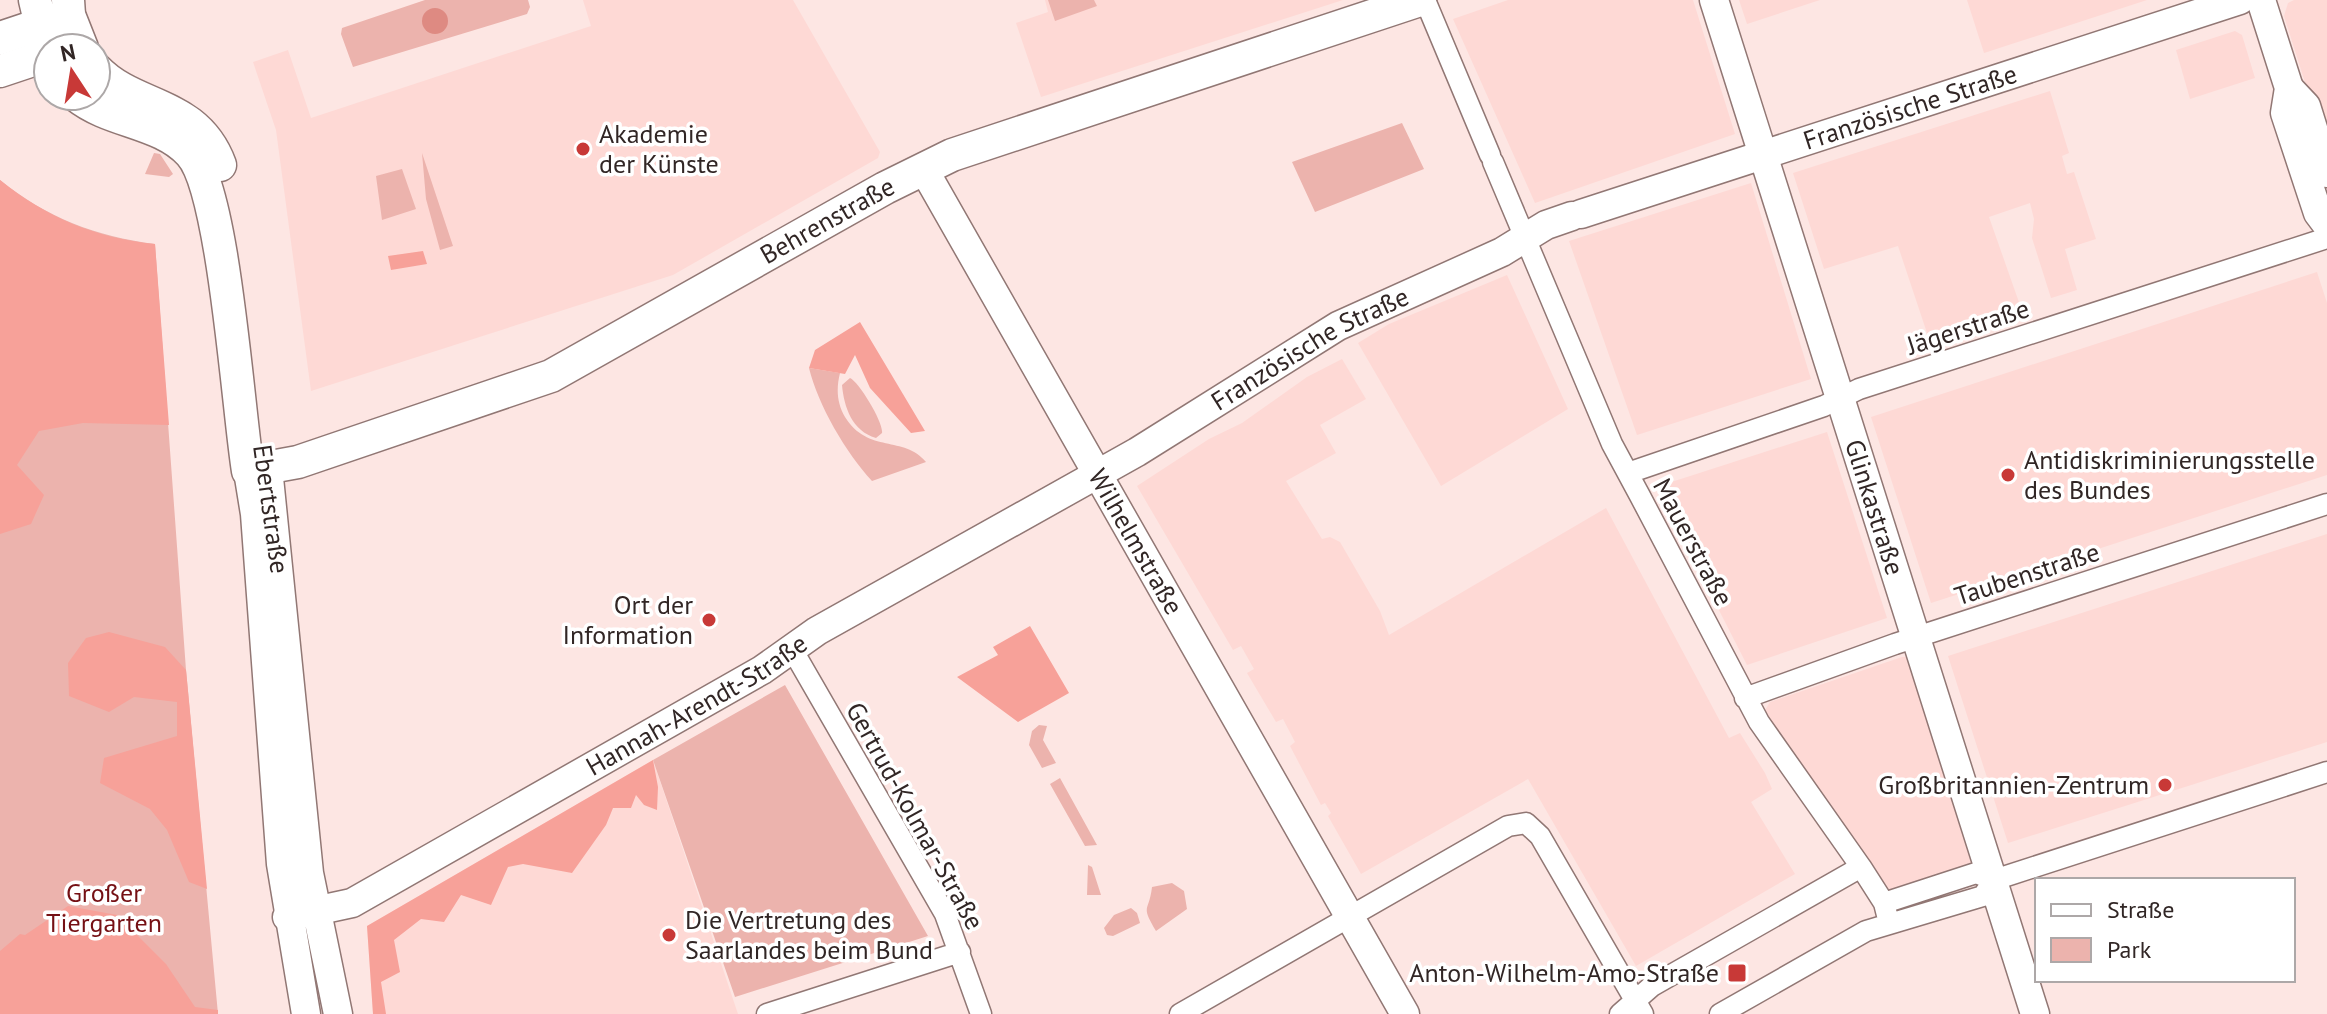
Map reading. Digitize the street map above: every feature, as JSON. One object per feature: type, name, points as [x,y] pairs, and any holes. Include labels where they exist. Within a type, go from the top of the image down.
[{"type":"main road","name":"Behrenstraße","points":[[258,469],[309,459],[551,376],[923,168],[976,146],[1422,0]]},
{"type":"main road","points":[[0,38],[32,35]]},
{"type":"main road","points":[[0,71],[32,43]]},
{"type":"main road","name":"Ebertstraße","points":[[112,63],[192,123],[217,157],[235,238],[258,469]]},
{"type":"main road","name":"Ebertstraße","points":[[103,112],[154,129],[172,139],[191,154],[203,173],[258,469]]},
{"type":"street","name":"Mauerstraße","points":[[1422,0],[1628,473],[1745,698],[1861,867],[1886,913]]},
{"type":"street","name":"Glinkastraße","points":[[1714,0],[2035,1014]]},
{"type":"street","name":"Französische Straße","points":[[1098,473],[1177,428],[1338,326],[1577,215],[2240,0]]},
{"type":"street","points":[[2261,0],[2289,88],[2306,106],[2327,173]]},
{"type":"street","points":[[2289,88],[2285,113],[2318,213],[2327,225]]},
{"type":"street","name":"Wilhelmstraße","points":[[923,168],[1405,1014]]},
{"type":"street","name":"Jägerstraße","points":[[1628,473],[1841,398],[2327,238]]},
{"type":"street","name":"Ebertstraße","points":[[258,469],[316,912],[338,1014]]},
{"type":"street","name":"Ebertstraße","points":[[258,469],[255,514],[287,917],[306,1014]]},
{"type":"street","name":"Hannah-Arendt-Straße","points":[[287,917],[352,903],[762,670],[817,631],[1098,473]]},
{"type":"street","name":"Taubenstraße","points":[[1745,698],[1917,637],[2327,504]]},
{"type":"street","name":"Gertrud-Kolmar-Straße","points":[[792,649],[945,914],[981,1014]]},
{"type":"street","points":[[1720,1014],[1866,931],[1886,913],[1976,873],[1994,880],[2327,772]]},
{"type":"street","points":[[1180,1014],[1508,826],[1526,823],[1540,836],[1633,1010],[1652,986],[1861,867]]},
{"type":"street","points":[[767,1014],[960,952]]},
{"type":"shaded area","points":[[583,0],[793,0],[880,152],[878,158],[673,275],[311,391],[276,130],[253,62],[288,50],[311,118],[591,26]]},
{"type":"shaded area","points":[[1045,0],[1343,0],[1041,97],[1016,23],[1048,12]]},
{"type":"shaded area","points":[[1508,0],[1693,0],[1735,134],[1535,203],[1453,19]]},
{"type":"shaded area","points":[[1739,0],[1820,0],[1747,24]]},
{"type":"shaded area","points":[[1967,0],[2147,0],[1984,53]]},
{"type":"shaded area","points":[[2294,0],[2327,0],[2327,152],[2284,16],[2288,3]]},
{"type":"shaded area","points":[[435,8],[444,12],[448,21],[444,30],[435,34],[426,30],[422,21],[426,12]]},
{"type":"shaded area","points":[[2235,31],[2242,35],[2255,78],[2190,99],[2176,50]]},
{"type":"shaded area","points":[[2050,91],[2069,153],[2062,156],[2067,174],[2074,172],[2096,239],[2065,249],[2077,290],[2051,298],[2032,238],[2034,219],[2030,203],[1989,217],[2021,308],[1929,339],[1898,246],[1824,269],[1793,173]]},
{"type":"shaded area","points":[[0,180],[35,205],[72,224],[112,237],[155,244],[169,425],[83,423],[39,431],[17,465],[44,495],[31,524],[0,534]]},
{"type":"shaded area","points":[[1751,183],[1811,379],[1637,435],[1569,241]]},
{"type":"shaded area","points":[[423,251],[427,264],[391,270],[388,256]]},
{"type":"shaded area","points":[[2317,272],[2327,303],[2327,475],[1931,603],[1871,417]]},
{"type":"shaded area","points":[[1507,275],[1568,409],[1441,486],[1358,343],[1389,324]]},
{"type":"shaded area","points":[[860,322],[925,431],[911,433],[870,388],[855,355],[845,374],[809,368],[815,350]]},
{"type":"shaded area","points":[[1342,359],[1366,399],[1320,425],[1336,453],[1286,481],[1322,539],[1330,537],[1340,542],[1380,611],[1389,635],[1606,508],[1729,738],[1740,733],[1765,773],[1772,789],[1751,802],[1795,874],[1636,966],[1528,779],[1361,874],[1328,816],[1331,813],[1325,803],[1321,805],[1290,746],[1295,742],[1283,719],[1276,722],[1247,673],[1254,669],[1241,646],[1233,650],[1137,486],[1209,439],[1242,423],[1307,377]]},
{"type":"shaded area","points":[[1827,432],[1887,618],[1747,665],[1656,487]]},
{"type":"shaded area","points":[[2327,534],[2327,742],[2008,843],[1948,656]]},
{"type":"shaded area","points":[[1030,626],[1069,693],[1018,722],[957,677],[998,655],[993,647]]},
{"type":"shaded area","points":[[109,632],[165,647],[186,670],[207,889],[189,882],[167,830],[150,809],[100,783],[104,758],[177,736],[177,702],[134,697],[109,712],[69,696],[68,663],[86,638]]},
{"type":"shaded area","points":[[1908,657],[1974,863],[1891,892],[1764,712],[1770,702]]},
{"type":"shaded area","points":[[653,760],[738,1014],[373,1014],[367,926]]},
{"type":"shaded area","points":[[653,760],[658,787],[657,810],[644,805],[636,795],[631,808],[613,808],[606,825],[572,873],[523,864],[508,867],[491,905],[461,895],[444,922],[421,919],[394,940],[400,972],[381,982],[386,1014],[373,1014],[367,926]]},
{"type":"shaded area","points":[[68,906],[117,915],[166,964],[195,1007],[218,1010],[218,1014],[0,1014],[0,951],[20,934],[25,935]]},
{"type":"green space","points":[[425,0],[528,0],[530,7],[527,14],[353,67],[341,34],[342,28]]},
{"type":"green space","points":[[1048,0],[1094,0],[1097,6],[1055,21]]},
{"type":"green space","points":[[1402,123],[1424,169],[1315,212],[1292,162]]},
{"type":"green space","points":[[154,153],[160,154],[173,174],[169,177],[145,174]]},
{"type":"green space","points":[[422,153],[453,246],[440,250],[426,199]]},
{"type":"green space","points":[[402,169],[416,209],[382,220],[376,176]]},
{"type":"green space","name":"Großer Tiergarten","points":[[0,180],[36,205],[73,223],[112,236],[155,244],[186,670],[218,1014],[0,1014]]},
{"type":"green space","points":[[809,368],[840,373],[839,401],[845,417],[854,428],[864,436],[907,449],[926,462],[872,481],[834,428]]},
{"type":"green space","points":[[850,378],[865,395],[879,421],[882,433],[876,438],[861,430],[847,410],[842,385]]},
{"type":"green space","points":[[785,685],[928,936],[735,997],[653,760]]},
{"type":"green space","points":[[1039,725],[1047,726],[1043,740],[1056,763],[1042,768],[1029,745],[1032,731]]},
{"type":"green space","points":[[1060,778],[1097,845],[1085,846],[1050,784]]},
{"type":"green space","points":[[1088,865],[1092,867],[1101,895],[1087,895]]},
{"type":"green space","points":[[1172,883],[1184,891],[1187,909],[1156,931],[1147,912],[1152,887]]},
{"type":"green space","points":[[1131,908],[1137,913],[1140,923],[1113,936],[1107,935],[1104,928],[1114,915]]},
{"type":"place","name":"Akademie der Künste","points":[[583,149]]},
{"type":"place","name":"Antidiskriminierungsstelle des Bundes","points":[[2008,475]]},
{"type":"place","name":"Ort der Information","points":[[709,620]]},
{"type":"place","name":"Großbritannien-Zentrum","points":[[2165,785]]},
{"type":"place","name":"Die Vertretung des Saarlandes beim Bund","points":[[669,935]]},
{"type":"place","name":"Anton-Wilhelm-Amo-Straße","points":[[1737,973]]}]
